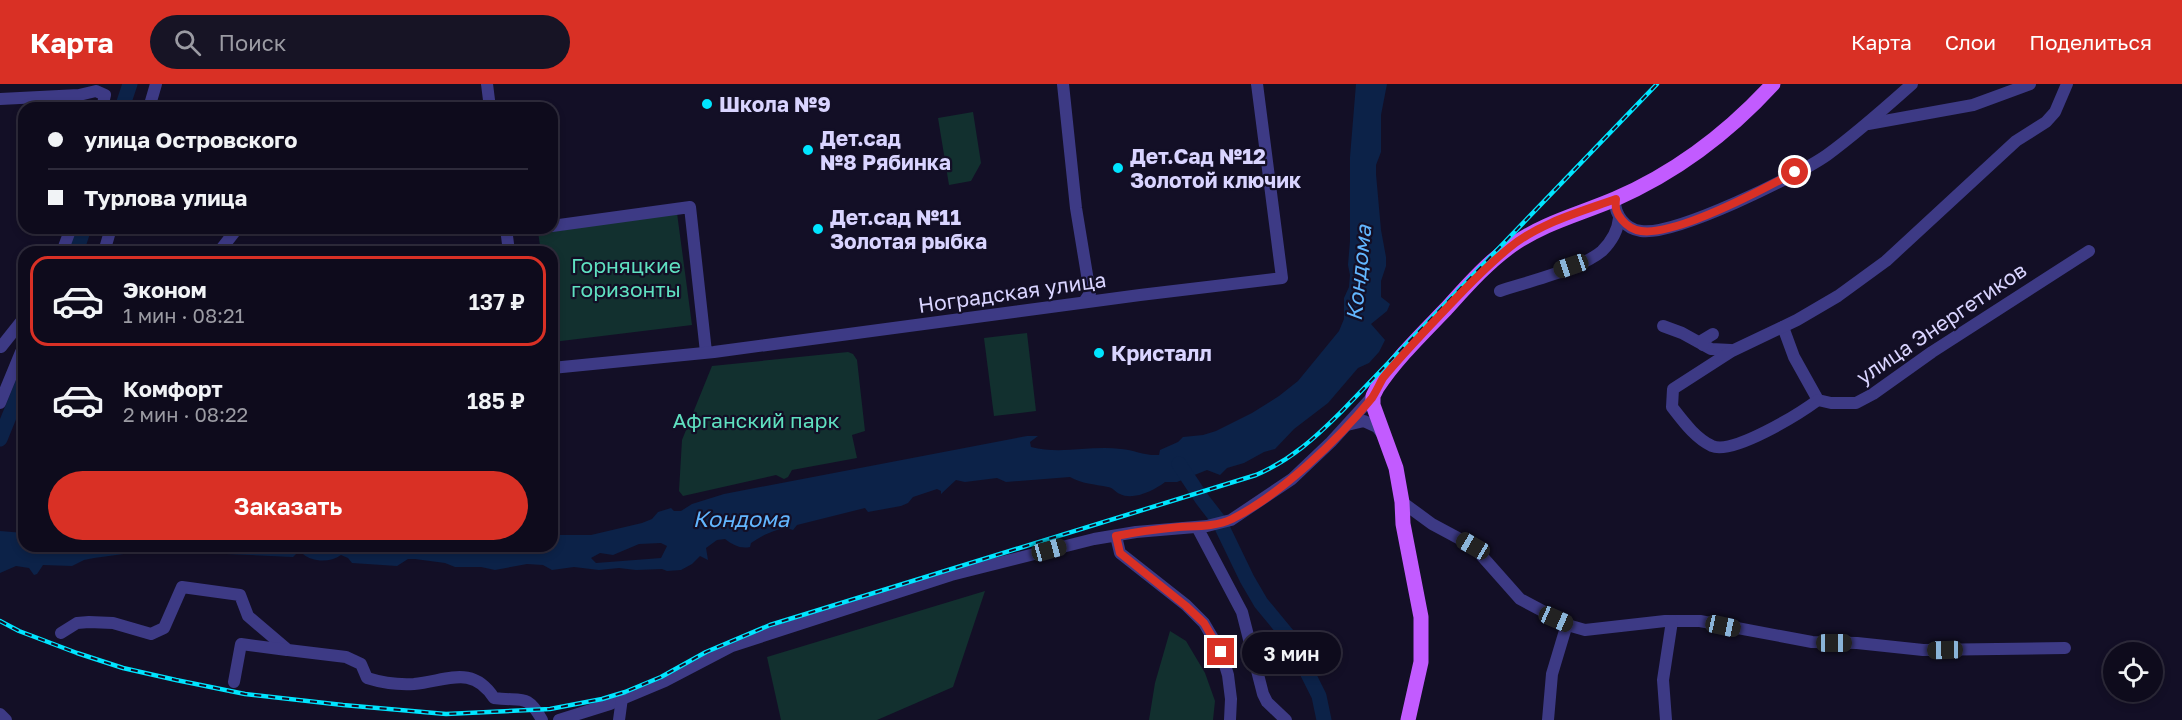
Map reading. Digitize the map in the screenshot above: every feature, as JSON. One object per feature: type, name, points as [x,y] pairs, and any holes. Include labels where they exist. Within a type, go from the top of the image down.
[{"type":"main road","points":[[1408,720],[1421,662],[1421,616],[1403,524],[1396,468],[1388,440],[1376,414],[1374,396],[1383,380],[1411,346],[1474,279],[1510,246],[1550,223],[1616,199],[1666,172],[1704,147],[1738,119],[1773,84]]},
{"type":"street","points":[[150,102],[156,84]]},
{"type":"street","points":[[487,84],[489,102]]},
{"type":"street","points":[[1063,84],[1076,208],[1090,292],[1084,302]]},
{"type":"street","name":"Ноградская улица","points":[[558,367],[706,352],[1282,278],[1257,84]]},
{"type":"street","points":[[1616,199],[1615,208],[1619,218],[1629,228],[1642,231],[1662,229],[1711,214],[1825,156],[1866,125],[1912,84]]},
{"type":"street","points":[[1866,125],[1973,105],[2030,84]]},
{"type":"street","points":[[1783,327],[1794,357],[1818,400],[1802,412],[1743,443],[1728,448],[1713,446],[1688,428],[1672,407],[1673,389],[1732,351],[1783,327],[1838,296],[1886,261],[2016,141],[2046,122],[2055,112],[2067,84]]},
{"type":"street","points":[[0,99],[79,95],[96,91],[105,95],[103,102]]},
{"type":"street","points":[[558,225],[690,207],[706,352]]},
{"type":"street","points":[[1500,291],[1593,256],[1611,240],[1619,218]]},
{"type":"street","name":"улица Энергетиков","points":[[1818,400],[1831,403],[1856,403],[1874,394],[1932,352],[2089,251]]},
{"type":"street","points":[[18,326],[1,347],[18,351]]},
{"type":"street","points":[[1663,326],[1682,333],[1711,349],[1732,351]]},
{"type":"street","points":[[1703,345],[1703,340],[1713,334]]},
{"type":"street","points":[[0,403],[18,361]]},
{"type":"street","points":[[559,720],[610,704],[665,681],[732,646],[951,575],[1094,539],[1158,529],[1202,526],[1231,519],[1292,479],[1374,396]]},
{"type":"street","points":[[1346,426],[1364,421],[1371,423],[1388,440]]},
{"type":"street","points":[[1402,502],[1432,524],[1473,546],[1520,599],[1567,624],[1585,630],[1632,624],[1700,621],[1812,642],[1857,643],[1923,650],[2064,648]]},
{"type":"street","points":[[1202,526],[1242,612],[1263,694],[1267,702],[1286,720]]},
{"type":"street","points":[[1116,536],[1120,553],[1204,623],[1221,652],[1228,675],[1231,699],[1230,720]]},
{"type":"street","points":[[61,633],[77,623],[89,622],[113,623],[151,634],[164,628],[182,587],[240,595],[248,616],[288,650]]},
{"type":"street","points":[[1666,720],[1663,680],[1672,621]]},
{"type":"street","points":[[1548,720],[1552,674],[1567,624]]},
{"type":"street","points":[[234,682],[242,644],[346,657],[361,664],[367,678],[386,684],[415,684],[455,676],[477,679],[494,698],[528,702],[534,706],[542,720]]},
{"type":"street","points":[[619,720],[622,698]]},
{"type":"street","points":[[0,714],[6,720]]},
{"type":"green space","points":[[973,112],[981,163],[971,181],[949,185],[938,118]]},
{"type":"green space","name":"Горняцкие горизонты","points":[[677,213],[692,325],[558,341],[558,246],[540,246],[538,234],[558,234],[558,229]]},
{"type":"green space","points":[[1027,333],[1036,411],[994,416],[984,338]]},
{"type":"green space","name":"Афганский парк","points":[[848,352],[853,354],[857,360],[865,431],[852,435],[857,458],[792,470],[784,479],[776,475],[683,496],[679,491],[682,440],[712,366]]},
{"type":"green space","points":[[985,591],[953,687],[877,720],[781,720],[767,657]]},
{"type":"green space","points":[[1170,631],[1186,641],[1205,673],[1215,701],[1213,720],[1149,720],[1155,683]]},
{"type":"water","name":"Кондома","points":[[1356,84],[1387,84],[1381,115],[1381,152],[1376,165],[1376,174],[1386,257],[1386,266],[1381,281],[1381,297],[1390,304],[1387,311],[1371,324],[1385,340],[1379,352],[1369,363],[1358,368],[1328,403],[1294,429],[1275,449],[1227,468],[1220,475],[1207,470],[1177,482],[1165,482],[1150,491],[1131,496],[1070,477],[1006,482],[997,478],[965,482],[956,480],[941,494],[941,491],[937,489],[913,497],[901,506],[868,512],[865,508],[797,525],[793,530],[777,530],[755,540],[750,547],[737,546],[725,539],[717,540],[706,548],[708,560],[700,556],[681,570],[619,568],[599,570],[574,567],[552,570],[543,565],[527,564],[495,570],[481,567],[455,567],[445,563],[415,559],[408,559],[397,566],[352,563],[341,555],[337,558],[321,560],[311,559],[303,554],[296,554],[293,557],[226,554],[224,552],[558,552],[558,535],[591,535],[642,523],[652,519],[658,512],[671,508],[674,511],[681,511],[692,504],[724,494],[1027,436],[1038,436],[1030,442],[1031,447],[1042,449],[1110,448],[1159,455],[1160,450],[1178,442],[1183,437],[1216,431],[1252,413],[1298,381],[1339,331],[1344,319],[1344,298],[1349,287],[1350,275],[1348,265],[1350,157]],"holes":[[[661,543],[667,546],[661,558],[596,563],[591,558],[600,553],[613,555],[639,544]]]},
{"type":"water","points":[[0,531],[18,532],[18,552],[188,552],[131,553],[84,560],[72,566],[43,565],[34,575],[29,568],[16,566],[0,573]]},
{"type":"waterway","points":[[124,102],[130,84]]},
{"type":"waterway","points":[[78,246],[82,234]]},
{"type":"waterway","points":[[0,439],[18,395]]},
{"type":"waterway","points":[[1179,464],[1219,521],[1261,603],[1299,649],[1319,696],[1324,720]]},
{"type":"railway","points":[[0,621],[19,631],[123,668],[245,694],[446,714],[550,709],[625,692],[661,677],[706,652],[770,625],[1256,475],[1269,469],[1312,439],[1342,411],[1657,84]]},
{"type":"place","name":"Школа №9","points":[[707,104]]},
{"type":"place","name":"Дет.сад №8 Рябинка","points":[[808,150]]},
{"type":"place","name":"Дет.Сад №12 Золотой ключик","points":[[1118,168]]},
{"type":"place","name":"Дет.сад №11 Золотая рыбка","points":[[818,229]]},
{"type":"place","name":"Кристалл","points":[[1099,353]]},
{"type":"route","points":[[1221,652],[1204,623],[1120,553],[1117,549],[1116,536],[1219,523],[1231,519],[1292,479],[1374,396],[1377,388],[1411,346],[1474,279],[1510,246],[1550,223],[1616,199],[1615,208],[1619,218],[1629,228],[1642,231],[1662,229],[1711,214],[1795,172]]}]
